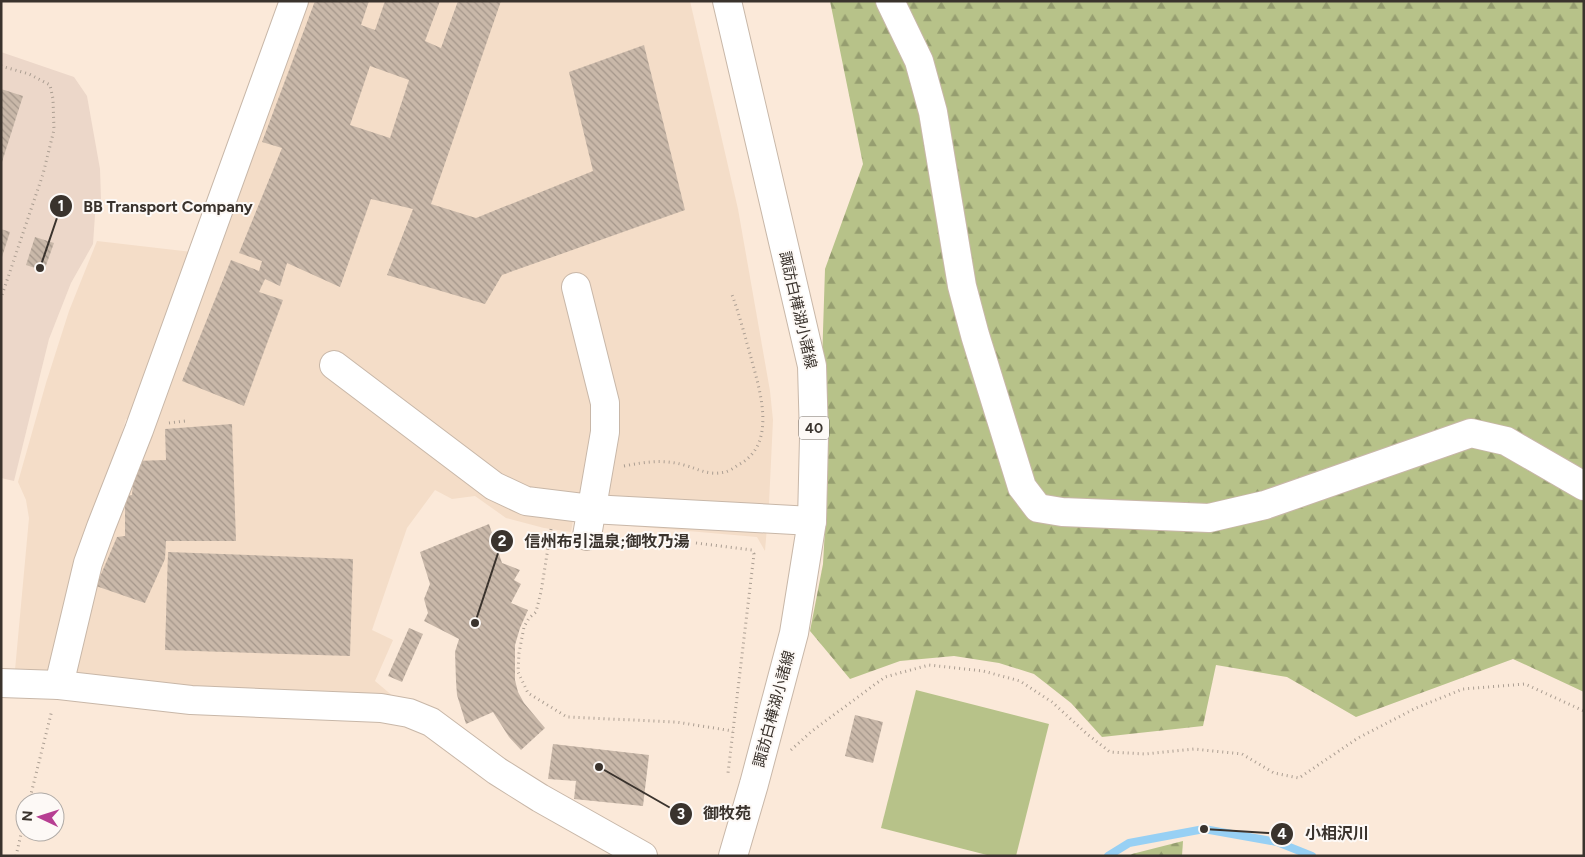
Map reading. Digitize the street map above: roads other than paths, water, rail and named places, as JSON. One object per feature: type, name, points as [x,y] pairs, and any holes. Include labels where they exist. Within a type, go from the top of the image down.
[{"type":"street","points":[[59,685],[88,563],[100,528],[139,430],[294,1]]},
{"type":"street","name":"諏訪白樺湖小諸線","points":[[728,1],[812,366],[814,437],[812,521],[794,633],[733,856]]},
{"type":"street","points":[[890,1],[919,61],[930,104],[962,286],[977,344],[1022,487],[1038,508],[1062,512],[1209,518],[1265,505],[1471,433],[1506,441],[1584,486]]},
{"type":"street","points":[[576,287],[605,403],[605,432],[587,536]]},
{"type":"street","points":[[334,365],[494,486],[526,501],[591,509],[812,521]]},
{"type":"street","points":[[1,683],[59,685],[191,700],[381,708],[409,714],[431,722],[497,771],[540,798],[643,856]]},
{"type":"waterway","points":[[1108,856],[1129,843],[1204,829],[1277,842],[1312,856]]},
{"type":"place","name":"BB Transport Company","points":[[40,268]]},
{"type":"place","name":"信州布引温泉;御牧乃湯","points":[[475,623]]},
{"type":"place","name":"御牧苑","points":[[599,767]]},
{"type":"place","name":"小相沢川","points":[[1204,829]]}]
